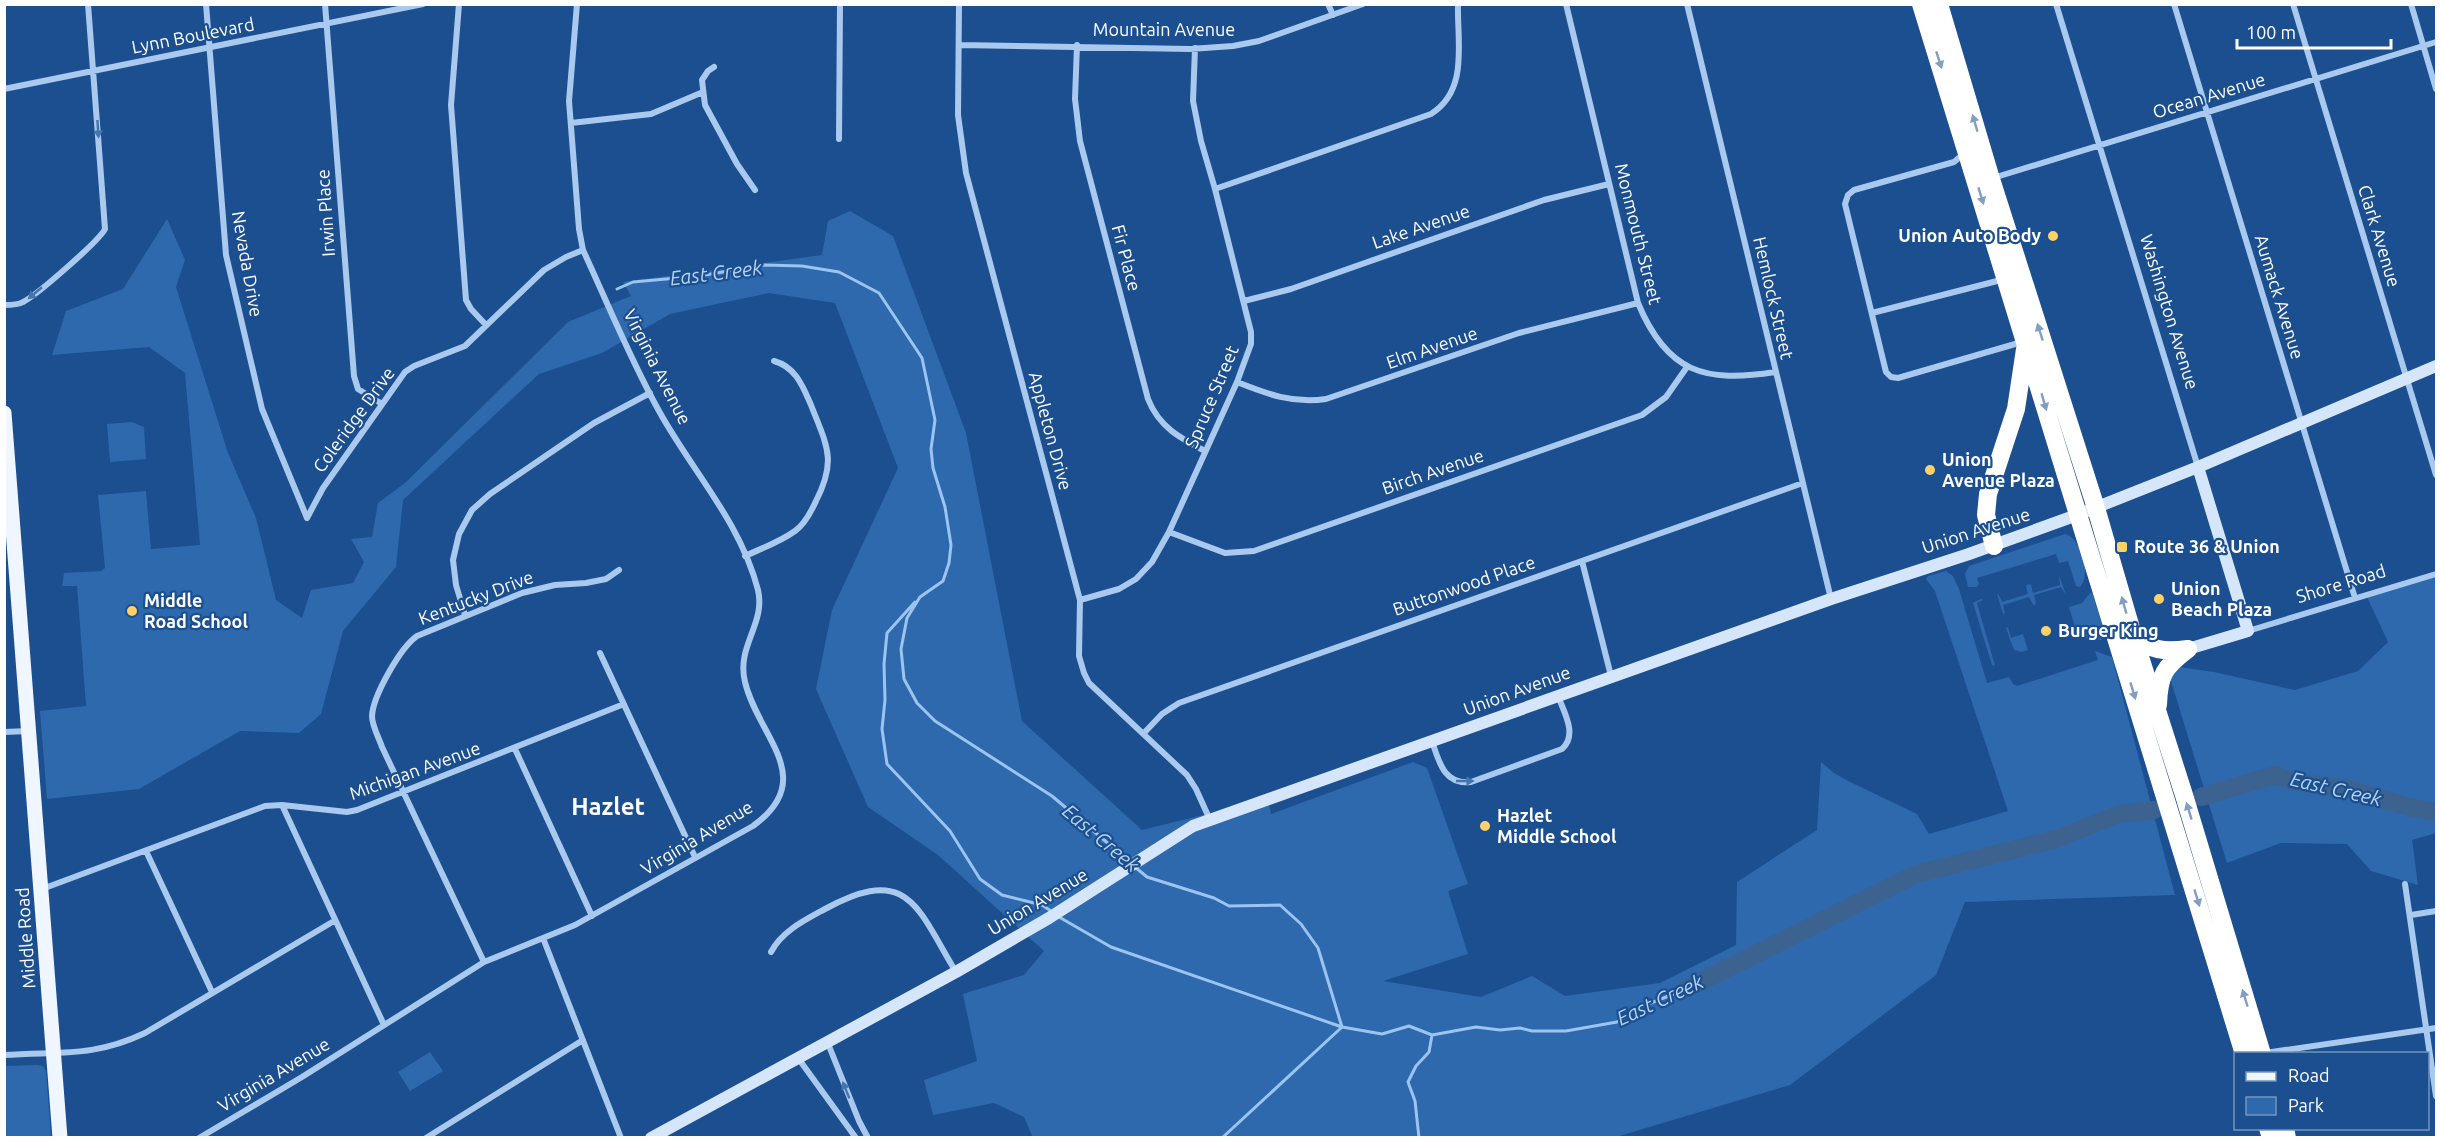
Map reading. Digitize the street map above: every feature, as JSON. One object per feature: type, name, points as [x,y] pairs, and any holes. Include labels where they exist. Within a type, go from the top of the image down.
[{"type":"highway","points":[[1921,4],[2244,1052]]},
{"type":"highway","points":[[1939,4],[1991,179],[2096,508],[2133,636],[2262,1052]]},
{"type":"highway","points":[[1994,546],[1986,515],[1988,494],[2016,409],[2026,341]]},
{"type":"highway","points":[[2133,636],[2159,651],[2188,649]]},
{"type":"highway","points":[[2158,717],[2160,681],[2163,673],[2169,664],[2188,649]]},
{"type":"main road","name":"Middle Road","points":[[4,413],[60,1137]]},
{"type":"street","points":[[4,305],[24,301],[90,247],[101,237],[105,229],[88,4]]},
{"type":"street","name":"Nevada Drive","points":[[206,4],[226,255],[262,410],[307,518]]},
{"type":"street","name":"Irwin Place","points":[[325,4],[354,376],[358,389],[382,404]]},
{"type":"street","name":"Lynn Boulevard","points":[[4,89],[423,4]]},
{"type":"street","points":[[459,4],[451,105],[466,300],[486,325]]},
{"type":"street","name":"Virginia Avenue","points":[[199,1137],[302,1077],[484,962],[575,926],[758,822],[772,807],[785,780],[785,771],[747,688],[742,669],[744,651],[758,617],[760,606],[758,590],[722,506],[664,420],[583,250],[579,230],[569,101],[577,4]]},
{"type":"street","points":[[839,139],[840,4]]},
{"type":"street","name":"Appleton Drive","points":[[959,4],[958,114],[966,173],[1080,600],[1079,656],[1084,674],[1089,683],[1187,775],[1210,820]]},
{"type":"street","points":[[1328,4],[1333,15]]},
{"type":"street","name":"Mountain Avenue","points":[[959,45],[1195,48],[1247,44],[1363,4]]},
{"type":"street","points":[[1215,189],[1431,114],[1441,108],[1448,100],[1457,80],[1458,4]]},
{"type":"street","name":"Monmouth Street","points":[[1566,4],[1638,303],[1648,327],[1657,341],[1687,367],[1726,377],[1775,372]]},
{"type":"street","name":"Hemlock Street","points":[[1687,4],[1831,599]]},
{"type":"street","name":"Washington Avenue","points":[[2056,4],[2248,631]]},
{"type":"street","name":"Aumack Avenue","points":[[2174,4],[2303,421],[2355,598]]},
{"type":"street","name":"Clark Avenue","points":[[2293,4],[2436,475]]},
{"type":"street","points":[[2411,4],[2436,89]]},
{"type":"street","name":"Ocean Avenue","points":[[1991,179],[2436,42]]},
{"type":"street","name":"Fir Place","points":[[1077,45],[1075,99],[1080,141],[1148,399],[1156,415],[1169,430],[1205,451]]},
{"type":"street","name":"Spruce Street","points":[[1080,600],[1119,589],[1136,579],[1152,562],[1169,532],[1237,382],[1251,344],[1251,332],[1244,301],[1200,141],[1193,101],[1195,48]]},
{"type":"street","points":[[714,67],[702,80],[705,105],[737,164],[755,190]]},
{"type":"street","points":[[571,123],[644,116],[668,109],[703,92]]},
{"type":"street","points":[[1964,140],[1961,156],[1954,162],[1854,190],[1848,195],[1845,204],[1886,372],[1898,378],[2026,341]]},
{"type":"street","name":"Lake Avenue","points":[[1244,301],[1291,289],[1544,200],[1609,184]]},
{"type":"street","name":"Coleridge Drive","points":[[307,518],[323,488],[405,372],[414,366],[465,346],[544,270],[566,256],[583,250]]},
{"type":"street","points":[[1872,313],[2007,279]]},
{"type":"street","name":"Elm Avenue","points":[[1237,382],[1281,399],[1300,401],[1326,399],[1519,333],[1638,303]]},
{"type":"street","points":[[745,556],[797,530],[811,512],[825,483],[828,471],[827,446],[802,386],[791,370],[774,361]]},
{"type":"street","name":"Union Avenue","points":[[651,1137],[956,972],[1049,918],[1193,826],[1831,599],[1994,546],[2198,467],[2436,366]]},
{"type":"street","name":"Birch Avenue","points":[[1169,532],[1225,553],[1254,551],[1642,415],[1666,398],[1687,367]]},
{"type":"street","points":[[465,615],[456,585],[453,560],[459,534],[472,510],[490,494],[594,423],[650,393]]},
{"type":"street","name":"Buttonwood Place","points":[[1144,733],[1162,714],[1179,703],[1803,483]]},
{"type":"street","points":[[1582,561],[1611,676]]},
{"type":"street","name":"Kentucky Drive","points":[[484,962],[382,747],[372,719],[374,709],[394,660],[403,648],[426,631],[522,593],[555,585],[606,579],[619,570]]},
{"type":"street","name":"Shore Road","points":[[2188,649],[2436,574]]},
{"type":"street","points":[[600,653],[695,857]]},
{"type":"street","points":[[1432,740],[1441,765],[1450,778],[1464,783],[1471,782],[1562,749],[1567,744],[1570,733],[1558,696]]},
{"type":"street","name":"Michigan Avenue","points":[[42,889],[265,806],[282,805],[347,812],[404,793],[624,704]]},
{"type":"street","points":[[4,732],[30,731]]},
{"type":"street","points":[[514,749],[592,916]]},
{"type":"street","points":[[282,805],[384,1025]]},
{"type":"street","points":[[146,851],[212,992]]},
{"type":"street","points":[[2405,884],[2436,1096]]},
{"type":"street","points":[[771,952],[776,943],[799,924],[850,896],[862,891],[885,890],[904,897],[922,912],[956,972]]},
{"type":"street","points":[[2411,915],[2436,911]]},
{"type":"street","points":[[4,1055],[94,1051],[124,1043],[145,1033],[334,921]]},
{"type":"street","points":[[543,938],[621,1137]]},
{"type":"street","points":[[2269,1052],[2436,1028]]},
{"type":"street","points":[[426,1137],[583,1040]]},
{"type":"street","points":[[827,1041],[868,1137]]},
{"type":"street","points":[[798,1057],[856,1137]]},
{"type":"green space","points":[[850,211],[893,236],[966,433],[1022,721],[1142,830],[1268,799],[1271,814],[1413,762],[1427,768],[1468,884],[1448,891],[1468,954],[1383,981],[1481,997],[1532,976],[1565,996],[1660,983],[1736,945],[1737,882],[1817,830],[1821,762],[1848,781],[1917,814],[1929,834],[2008,811],[1935,591],[1926,579],[1928,576],[1946,571],[1953,576],[1959,589],[1987,683],[2009,677],[2017,686],[2098,660],[2095,651],[2112,657],[2175,895],[1965,902],[1936,975],[1790,1085],[1616,1137],[1033,1138],[1024,1117],[994,1103],[933,1115],[924,1080],[977,1061],[963,994],[1024,975],[1044,951],[938,855],[868,807],[816,689],[832,610],[898,468],[835,303],[769,293],[670,314],[602,353],[539,374],[403,500],[396,567],[343,631],[321,714],[299,733],[240,731],[139,789],[47,799],[40,711],[86,706],[77,586],[62,586],[64,573],[101,571],[105,568],[98,495],[146,491],[151,549],[200,545],[185,373],[149,347],[52,355],[66,311],[123,289],[167,219],[185,260],[176,287],[228,453],[256,518],[276,600],[302,618],[311,590],[353,583],[364,562],[351,539],[372,537],[378,503],[405,483],[568,322],[631,296],[623,282],[822,255],[828,221]]},
{"type":"green space","points":[[132,422],[144,427],[146,459],[110,462],[107,424]]},
{"type":"green space","points":[[2065,534],[2076,542],[2083,558],[2085,574],[2080,587],[2076,586],[2068,561],[2059,563],[2056,554],[1977,578],[1979,584],[1977,587],[1968,587],[1965,574],[1969,566]]},
{"type":"green space","points":[[2059,575],[2066,595],[2061,587],[2034,595],[2036,603],[2034,606],[2029,597],[2003,605],[2005,613],[2003,614],[1997,594],[2002,602],[2028,594],[2026,586],[2028,584],[2031,585],[2033,593],[2060,585]]},
{"type":"green space","points":[[2436,575],[2436,833],[2412,840],[2418,885],[2371,871],[2347,844],[2281,843],[2227,863],[2166,665],[2214,672],[2295,690],[2358,671],[2388,642],[2367,597]]},
{"type":"green space","points":[[2092,593],[2106,636],[2101,640],[2078,638],[2069,607],[2082,603]]},
{"type":"green space","points":[[1983,600],[1977,603],[1995,666],[1992,665],[1973,603]]},
{"type":"green space","points":[[2008,627],[2011,638],[2023,634],[2028,650],[2021,652],[2014,650],[2006,628]]},
{"type":"green space","points":[[430,1052],[443,1071],[410,1091],[398,1072]]},
{"type":"green space","points":[[5,1066],[43,1066],[46,1071],[51,1137],[5,1137]]},
{"type":"waterway","name":"East Creek","points":[[617,289],[633,282],[699,276],[764,265],[802,266],[839,272],[879,293],[922,358],[935,420],[931,449],[933,468],[945,507],[951,545],[949,563],[943,581],[920,597],[907,618],[901,649],[904,679],[917,703],[935,721],[1052,796],[1130,862]]},
{"type":"waterway","points":[[915,602],[887,633],[882,729],[887,764],[950,831],[980,879],[1002,895],[1042,905],[1051,911]]},
{"type":"waterway","name":"East Creek","points":[[2201,797],[2275,775],[2295,782],[2348,789],[2409,807],[2436,812]]},
{"type":"waterway","name":"East Creek","points":[[1684,990],[1916,874],[2056,839],[2119,814],[2154,810]]},
{"type":"waterway","name":"East Creek","points":[[1135,867],[1147,877],[1214,898],[1229,906],[1280,905],[1301,924],[1318,948],[1342,1027],[1382,1034],[1409,1026],[1432,1035],[1476,1027],[1500,1030],[1520,1028],[1532,1031],[1566,1031],[1617,1022],[1638,1008],[1684,990]]},
{"type":"waterway","points":[[1059,917],[1111,947],[1342,1027],[1222,1138]]},
{"type":"waterway","points":[[1419,1138],[1415,1101],[1408,1082],[1416,1066],[1429,1052],[1432,1035]]},
{"type":"place","name":"Union Auto Body","points":[[2053,236]]},
{"type":"place","name":"Union Avenue Plaza","points":[[1930,470]]},
{"type":"place","name":"Route 36 & Union","points":[[2122,547]]},
{"type":"place","name":"Union Beach Plaza","points":[[2159,599]]},
{"type":"place","name":"Middle Road School","points":[[132,611]]},
{"type":"place","name":"Burger King","points":[[2046,631]]},
{"type":"place","name":"Hazlet Middle School","points":[[1485,826]]},
{"type":"district","name":"Hazlet","points":[[608,807]]}]
